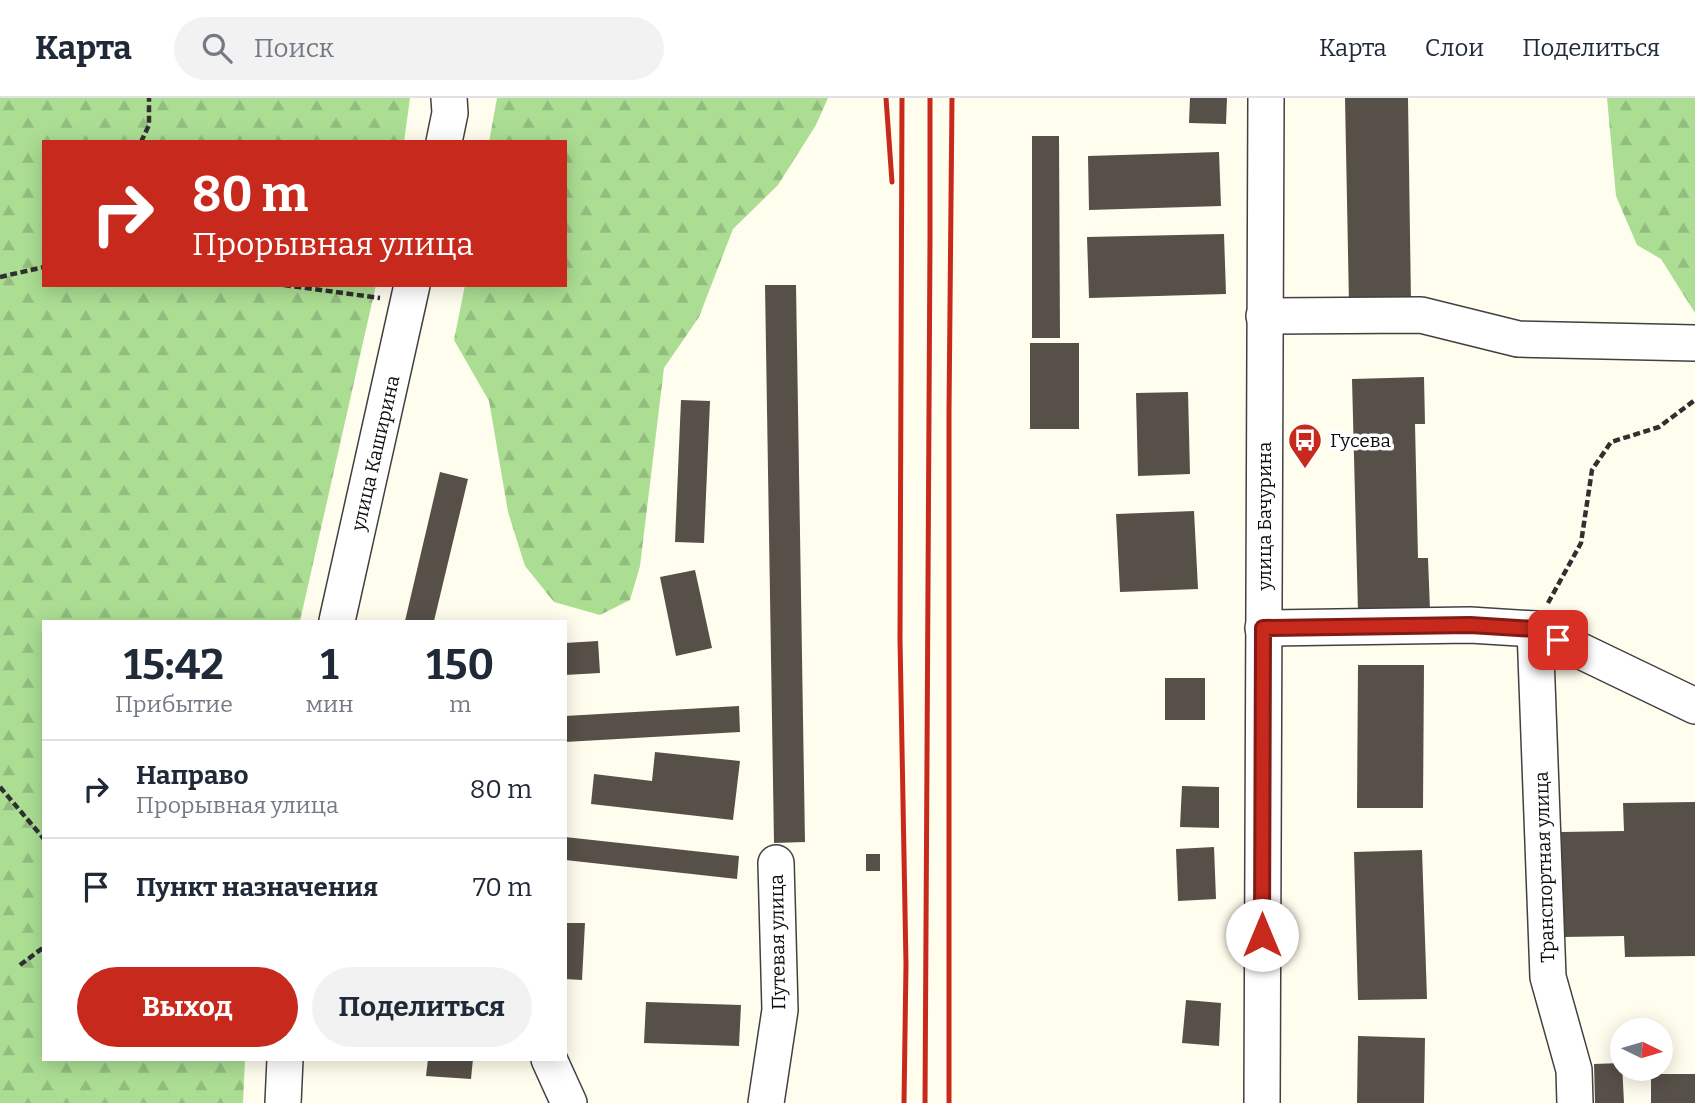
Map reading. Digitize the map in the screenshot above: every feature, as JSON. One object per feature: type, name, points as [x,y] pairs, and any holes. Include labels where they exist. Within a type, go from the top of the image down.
[{"type":"street","points":[[444,140],[450,113],[449,98]]},
{"type":"street","name":"улица Бачурина","points":[[1262,1103],[1266,98]]},
{"type":"street","name":"улица Каширина","points":[[337,620],[410,294]]},
{"type":"street","points":[[1264,316],[1421,314],[1518,339],[1695,343]]},
{"type":"street","points":[[1263,628],[1470,625],[1535,629],[1695,706]]},
{"type":"street","name":"Транспортная улица","points":[[1535,629],[1548,978],[1574,1070],[1575,1103]]},
{"type":"street","name":"Путевая улица","points":[[765,1103],[780,1010],[776,863]]},
{"type":"street","points":[[283,1103],[285,1061]]},
{"type":"street","points":[[550,1061],[569,1103]]},
{"type":"path","points":[[142,140],[149,125],[149,98]]},
{"type":"path","points":[[0,277],[42,267]]},
{"type":"path","points":[[312,287],[410,294]]},
{"type":"path","points":[[1535,629],[1581,542],[1592,470],[1611,442],[1658,426],[1695,400]]},
{"type":"path","points":[[0,788],[42,837]]},
{"type":"path","points":[[20,965],[42,948]]},
{"type":"green space","points":[[0,98],[410,98],[404,140],[42,140],[42,287],[376,287],[300,620],[42,620],[42,1061],[245,1061],[243,1103],[0,1103]]},
{"type":"green space","points":[[497,98],[828,98],[816,125],[778,185],[733,229],[699,317],[664,368],[640,566],[630,600],[600,615],[554,602],[525,566],[508,512],[489,401],[454,340],[465,287],[567,287],[567,140],[489,140]]},
{"type":"green space","points":[[1607,98],[1695,98],[1695,313],[1661,259],[1637,245],[1616,196]]},
{"type":"building","points":[[1190,98],[1227,98],[1226,124],[1189,123]]},
{"type":"building","points":[[1345,98],[1408,98],[1411,303],[1349,304]]},
{"type":"building","points":[[1032,136],[1059,136],[1060,338],[1032,338]]},
{"type":"building","points":[[1219,152],[1221,206],[1089,210],[1088,156]]},
{"type":"building","points":[[1224,234],[1226,294],[1089,298],[1087,237]]},
{"type":"building","points":[[765,285],[796,285],[805,842],[774,843]]},
{"type":"building","points":[[1030,343],[1079,343],[1079,429],[1030,429]]},
{"type":"building","points":[[1424,377],[1425,424],[1415,424],[1418,558],[1428,558],[1430,610],[1358,612],[1352,379]]},
{"type":"building","points":[[1188,392],[1190,474],[1138,476],[1136,393]]},
{"type":"building","points":[[681,400],[710,401],[704,543],[675,542]]},
{"type":"building","points":[[440,472],[468,479],[434,620],[405,620]]},
{"type":"building","points":[[1194,511],[1198,589],[1120,592],[1116,514]]},
{"type":"building","points":[[695,570],[712,648],[676,656],[660,577]]},
{"type":"building","points":[[598,641],[600,673],[567,675],[567,643]]},
{"type":"building","points":[[1358,665],[1424,665],[1423,808],[1357,808]]},
{"type":"building","points":[[1165,678],[1205,678],[1205,720],[1165,720]]},
{"type":"building","points":[[739,706],[740,732],[567,742],[567,716]]},
{"type":"building","points":[[655,752],[740,761],[733,820],[591,804],[594,774],[652,781]]},
{"type":"building","points":[[1182,786],[1219,787],[1219,828],[1180,827]]},
{"type":"building","points":[[1695,802],[1695,956],[1625,957],[1624,936],[1563,937],[1561,832],[1624,831],[1623,803]]},
{"type":"building","points":[[567,837],[739,856],[737,879],[567,860]]},
{"type":"building","points":[[1214,847],[1216,899],[1178,901],[1176,849]]},
{"type":"building","points":[[1422,850],[1427,999],[1358,1000],[1354,852]]},
{"type":"building","points":[[866,854],[880,854],[880,871],[866,871]]},
{"type":"building","points":[[567,923],[585,923],[582,980],[567,979]]},
{"type":"building","points":[[1186,1000],[1221,1003],[1219,1046],[1182,1043]]},
{"type":"building","points":[[646,1002],[741,1005],[739,1046],[644,1043]]},
{"type":"building","points":[[1358,1036],[1425,1038],[1424,1103],[1357,1103]]},
{"type":"building","points":[[428,1061],[473,1061],[471,1079],[426,1076]]},
{"type":"building","points":[[1610,1063],[1610,1082],[1623,1082],[1624,1103],[1595,1103],[1594,1064]]},
{"type":"building","points":[[1673,1074],[1695,1074],[1695,1103],[1651,1103],[1651,1082],[1673,1082]]},
{"type":"railway","points":[[886,98],[892,182]]},
{"type":"railway","points":[[902,98],[900,639],[906,964],[904,1103]]},
{"type":"railway","points":[[925,1103],[930,98]]},
{"type":"railway","points":[[949,1103],[952,98]]},
{"type":"place","name":"Гусева","points":[[1305,470]]},
{"type":"route","points":[[1262,935],[1263,628],[1470,625],[1535,629],[1558,640]]}]
